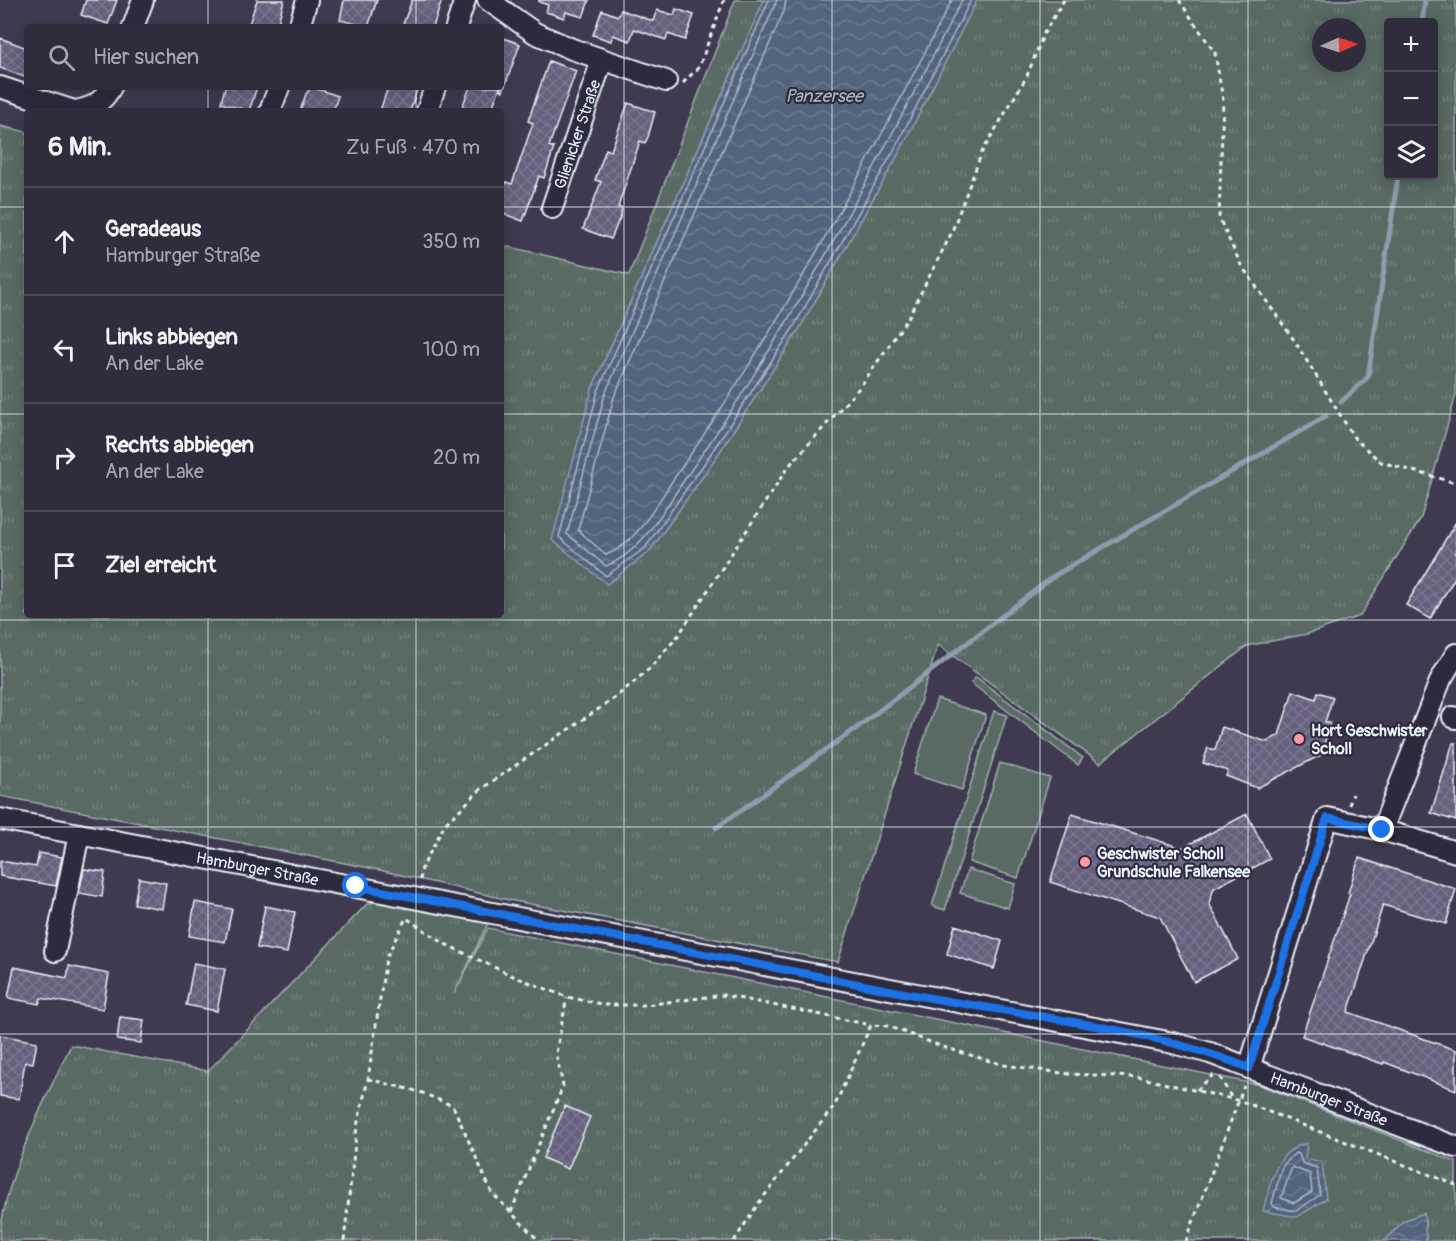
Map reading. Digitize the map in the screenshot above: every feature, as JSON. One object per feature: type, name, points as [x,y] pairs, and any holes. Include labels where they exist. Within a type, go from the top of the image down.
[{"type":"street","points":[[134,24],[143,0]]},
{"type":"street","points":[[300,24],[308,0]]},
{"type":"street","points":[[457,24],[465,0]]},
{"type":"street","name":"Glienicker Straße","points":[[488,0],[535,33],[602,60],[666,81]]},
{"type":"street","name":"Glienicker Straße","points":[[552,208],[602,60]]},
{"type":"street","points":[[0,87],[65,108]]},
{"type":"street","points":[[92,108],[106,97],[110,90]]},
{"type":"street","points":[[271,108],[278,90]]},
{"type":"street","points":[[428,108],[434,90]]},
{"type":"street","points":[[1382,830],[1441,679],[1456,654]]},
{"type":"street","points":[[1249,1068],[1327,818],[1382,830],[1456,852]]},
{"type":"street","name":"Hamburger Straße","points":[[0,819],[912,994],[1092,1026],[1210,1053],[1456,1147]]},
{"type":"street","points":[[55,951],[79,834]]},
{"type":"path","points":[[666,81],[684,83],[699,66],[724,0]]},
{"type":"path","points":[[419,885],[422,868],[445,824],[481,789],[616,697],[649,669],[678,636],[788,467],[860,387],[908,318],[935,268],[951,234],[982,152],[1022,86],[1044,33],[1064,0]]},
{"type":"path","points":[[1179,0],[1215,52],[1223,99],[1219,218],[1240,264],[1294,340],[1355,439],[1381,462],[1456,483]]},
{"type":"path","points":[[345,1241],[357,1126],[368,1080],[386,958],[406,918],[445,944],[513,976],[567,996],[606,1005],[645,1005],[723,995],[871,1025],[888,1026],[1004,1065],[1069,1074],[1137,1077],[1241,1101],[1456,1185]]},
{"type":"path","points":[[511,1212],[563,1086],[556,1053],[567,996]]},
{"type":"path","points":[[734,1241],[758,1204],[835,1105],[871,1025]]},
{"type":"path","points":[[1186,1241],[1241,1101],[1249,1068]]},
{"type":"path","points":[[1196,1090],[1218,1072],[1232,1099]]},
{"type":"path","points":[[368,1080],[420,1092],[453,1106],[492,1193],[539,1241]]},
{"type":"green space","points":[[735,0],[764,0],[592,389],[607,584],[649,552],[711,465],[798,331],[898,155],[977,0],[1456,0],[1456,395],[1421,518],[1360,616],[1307,634],[1247,646],[1100,763],[938,645],[838,962],[509,900],[375,869],[0,796],[0,126],[24,131],[24,618],[504,618],[504,246],[629,275]]},
{"type":"green space","points":[[976,677],[1083,758],[1078,765],[971,683]]},
{"type":"green space","points":[[937,699],[986,715],[962,790],[913,774]]},
{"type":"green space","points":[[994,711],[1007,715],[945,910],[932,906]]},
{"type":"green space","points":[[1000,763],[1050,778],[1018,878],[969,862]]},
{"type":"green space","points":[[968,869],[1015,884],[1008,908],[960,893]]},
{"type":"green space","points":[[382,899],[489,921],[454,994],[488,928],[1260,1085],[1456,1162],[1456,1241],[1426,1241],[1424,1213],[1403,1221],[1385,1241],[0,1241],[2,1219],[16,1169],[26,1142],[71,1045],[208,1071],[366,905]]},
{"type":"water","name":"Panzersee","points":[[764,0],[977,0],[898,155],[798,331],[711,465],[649,552],[607,584],[552,540],[592,389]]},
{"type":"water","points":[[1307,1143],[1305,1158],[1322,1162],[1326,1199],[1297,1217],[1263,1211],[1272,1179],[1281,1160],[1296,1147]]},
{"type":"water","points":[[1424,1213],[1426,1241],[1385,1241],[1403,1221]]},
{"type":"building","points":[[86,0],[117,0],[108,24],[81,15]]},
{"type":"building","points":[[257,0],[284,0],[278,24],[249,24]]},
{"type":"building","points":[[344,0],[377,0],[369,24],[340,20]]},
{"type":"building","points":[[412,0],[442,0],[434,24],[403,24]]},
{"type":"building","points":[[539,0],[589,0],[583,17],[566,12],[564,18],[546,12],[548,5]]},
{"type":"building","points":[[676,9],[694,15],[685,40],[668,34],[666,40],[634,29],[630,41],[613,35],[611,41],[593,35],[602,10],[618,16],[621,10],[653,21],[657,10],[674,15]]},
{"type":"building","points":[[0,38],[24,47],[24,77],[0,68]]},
{"type":"building","points":[[504,38],[520,44],[504,88]]},
{"type":"building","points":[[549,61],[576,71],[549,146],[554,148],[544,178],[539,176],[523,221],[504,214],[504,188],[506,182],[512,184],[533,123],[528,121]]},
{"type":"building","points":[[224,90],[256,90],[250,108],[238,108],[221,103]]},
{"type":"building","points":[[309,90],[321,90],[338,96],[334,108],[301,108]]},
{"type":"building","points":[[387,90],[417,90],[411,108],[381,108]]},
{"type":"building","points":[[469,90],[499,90],[492,108],[462,107]]},
{"type":"building","points":[[628,103],[655,112],[645,143],[640,141],[618,207],[622,208],[621,215],[611,239],[583,229],[601,182],[595,180],[606,149],[611,151]]},
{"type":"building","points":[[1456,522],[1456,576],[1430,619],[1406,605]]},
{"type":"building","name":"Hort Geschwister Scholl","points":[[1293,691],[1316,699],[1318,692],[1333,697],[1325,722],[1330,723],[1321,755],[1257,788],[1226,776],[1228,771],[1203,763],[1208,748],[1215,750],[1222,727],[1267,742],[1279,735]]},
{"type":"building","points":[[1453,743],[1456,743],[1456,821],[1431,813]]},
{"type":"building","points":[[1072,814],[1182,848],[1247,814],[1270,859],[1214,888],[1209,903],[1238,959],[1194,982],[1160,917],[1050,882]]},
{"type":"building","points":[[39,853],[62,857],[56,886],[0,876],[0,861],[36,867]]},
{"type":"building","points":[[1359,858],[1456,889],[1446,924],[1383,905],[1348,1012],[1456,1050],[1456,1090],[1384,1062],[1383,1064],[1302,1036],[1350,894],[1348,893]]},
{"type":"building","points":[[84,869],[105,872],[102,897],[79,893]]},
{"type":"building","points":[[139,878],[166,883],[162,909],[134,904]]},
{"type":"building","points":[[195,902],[232,909],[225,942],[189,936]]},
{"type":"building","points":[[265,906],[295,912],[287,953],[257,948]]},
{"type":"building","points":[[955,925],[1002,941],[994,969],[947,954]]},
{"type":"building","points":[[194,963],[225,969],[217,1011],[186,1005]]},
{"type":"building","points":[[69,966],[109,974],[103,1009],[41,998],[39,1004],[8,998],[14,967],[67,978]]},
{"type":"building","points":[[120,1017],[144,1020],[141,1043],[117,1040]]},
{"type":"building","points":[[0,1035],[37,1042],[33,1063],[25,1062],[19,1099],[0,1096]]},
{"type":"building","points":[[565,1106],[590,1117],[568,1169],[543,1158]]},
{"type":"waterway","points":[[1423,18],[1425,0]]},
{"type":"waterway","points":[[1341,402],[1368,377],[1397,180]]},
{"type":"waterway","points":[[716,828],[858,727],[1054,576],[1326,416]]},
{"type":"place","name":"Hort Geschwister Scholl","points":[[1299,739]]},
{"type":"place","name":"Geschwister Scholl Grundschule Falkensee","points":[[1085,862]]},
{"type":"route","points":[[356,886],[912,994],[1092,1026],[1173,1043],[1210,1053],[1249,1068],[1327,818],[1382,830]]}]
